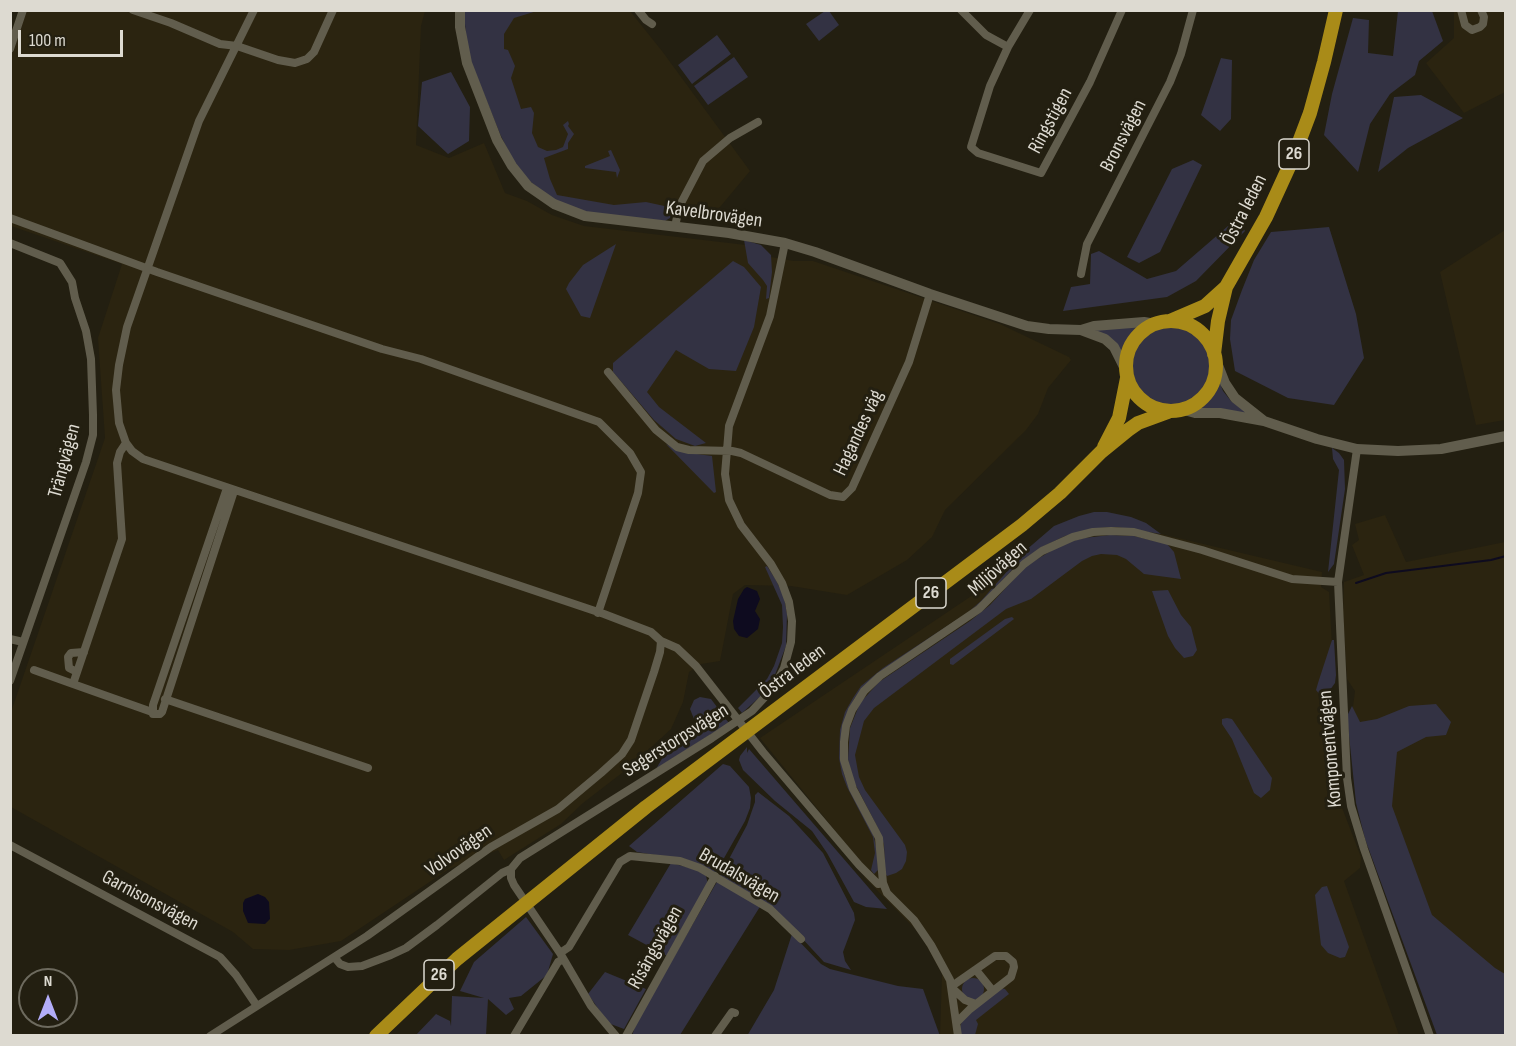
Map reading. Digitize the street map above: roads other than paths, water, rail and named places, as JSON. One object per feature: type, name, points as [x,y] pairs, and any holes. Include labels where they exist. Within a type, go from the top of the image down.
[{"type":"highway","name":"Östra leden","points":[[1215,357],[1218,321],[1226,287],[1266,217],[1293,158],[1313,102],[1336,10]]},
{"type":"highway","name":"Östra leden","points":[[1170,321],[1205,306],[1226,287]]},
{"type":"highway","name":"26","points":[[1170,321],[1155,324],[1136,337],[1130,347],[1126,374],[1133,391],[1142,402],[1154,409],[1168,412],[1184,410],[1202,399],[1214,381],[1215,357]]},
{"type":"highway","points":[[1170,321],[1182,322],[1193,327],[1210,343],[1215,357]]},
{"type":"highway","name":"Östra leden","points":[[1101,452],[1119,418],[1126,374]]},
{"type":"highway","name":"Östra leden","points":[[376,1035],[442,972],[646,807],[1022,525],[1060,493],[1101,452],[1138,423],[1168,412]]},
{"type":"highway","name":"Östra leden","points":[[383,1035],[506,920]]},
{"type":"main road","name":"Kavelbrovägen","points":[[460,10],[460,27],[467,63],[497,140],[512,166],[528,186],[554,204],[585,216],[729,233],[785,243],[1027,326],[1081,330],[1105,339],[1114,347],[1126,374]]},
{"type":"main road","name":"Kavelbrovägen","points":[[1081,330],[1094,326],[1144,322],[1155,324]]},
{"type":"main road","points":[[1215,357],[1225,383],[1235,398],[1264,421]]},
{"type":"main road","points":[[1184,410],[1195,413],[1220,413],[1264,421],[1317,439],[1357,449],[1398,451],[1441,449],[1506,436]]},
{"type":"street","points":[[10,49],[23,10]]},
{"type":"street","points":[[133,10],[220,44],[237,46],[284,62],[295,63],[303,61],[314,52],[333,10]]},
{"type":"street","points":[[254,10],[199,121],[127,327],[117,376],[117,413],[126,444],[143,459],[598,613],[651,632],[661,641],[677,648],[688,657],[763,752],[868,875],[878,884],[883,883],[887,893],[915,920],[953,987],[965,1000],[976,1004]]},
{"type":"street","points":[[638,10],[646,21],[652,24]]},
{"type":"street","points":[[960,10],[986,35],[1008,47]]},
{"type":"street","name":"Ringstigen","points":[[1030,10],[1008,47],[990,86],[971,147],[978,153],[1041,173],[1090,82],[1122,10]]},
{"type":"street","name":"Bronsvägen","points":[[1081,274],[1088,244],[1170,82],[1181,54],[1193,10]]},
{"type":"street","points":[[1461,10],[1465,25],[1472,30],[1483,24],[1484,17],[1481,10]]},
{"type":"street","points":[[675,227],[679,207],[703,161],[730,138],[758,122]]},
{"type":"street","points":[[10,218],[382,349],[421,359],[551,404],[604,426],[635,460],[641,472],[635,502],[598,613]]},
{"type":"street","name":"Trängvägen","points":[[10,243],[60,263],[72,282],[86,331],[91,359],[93,435],[86,462],[10,681]]},
{"type":"street","name":"Segerstorpsvägen","points":[[335,958],[340,964],[348,967],[362,966],[406,948],[502,873],[511,869],[520,858],[712,738],[752,711],[774,687],[784,668],[791,642],[792,621],[789,602],[782,583],[771,564],[741,525],[729,501],[724,474],[729,426],[736,402],[770,316],[785,243]]},
{"type":"street","name":"Hagandes väg","points":[[725,451],[741,453],[830,495],[843,497],[848,494],[909,362],[930,294]]},
{"type":"street","points":[[608,372],[644,417],[668,441],[689,450],[725,451]]},
{"type":"street","points":[[73,684],[122,539],[117,463],[120,452],[126,444]]},
{"type":"street","name":"Komponentvägen","points":[[1357,449],[1338,582],[1345,743],[1351,806],[1430,1035]]},
{"type":"street","points":[[34,670],[153,714],[160,714],[230,489]]},
{"type":"street","points":[[152,712],[230,489]]},
{"type":"street","name":"Miljövägen","points":[[883,883],[879,838],[853,789],[844,760],[845,734],[852,710],[864,691],[880,676],[979,609],[1024,564],[1042,551],[1073,537],[1093,532],[1134,532],[1202,550],[1292,579],[1338,582]]},
{"type":"street","points":[[10,639],[23,642]]},
{"type":"street","name":"Volvovägen","points":[[210,1035],[335,958],[491,847],[558,808],[622,754],[631,740],[643,707],[660,652],[661,641]]},
{"type":"street","points":[[77,672],[69,668],[68,657],[71,653],[84,652]]},
{"type":"street","points":[[165,699],[368,768]]},
{"type":"street","name":"Garnisonsvägen","points":[[10,845],[220,957],[236,975],[256,1006]]},
{"type":"street","name":"Brudalsvägen","points":[[562,956],[620,862],[626,857],[636,856],[680,861],[715,876],[770,909],[801,939]]},
{"type":"street","points":[[511,869],[514,885],[562,956],[591,1006],[616,1035]]},
{"type":"street","name":"Risängsvägen","points":[[626,1035],[715,876]]},
{"type":"street","points":[[514,1035],[562,956]]},
{"type":"street","points":[[953,987],[995,956],[1010,957],[1013,962],[1014,973],[957,1022]]},
{"type":"street","points":[[976,970],[993,990]]},
{"type":"street","points":[[953,987],[958,1035]]},
{"type":"street","points":[[715,1035],[732,1012],[735,1013]]},
{"type":"waterway","points":[[1356,583],[1386,573],[1491,560],[1506,556]]}]
